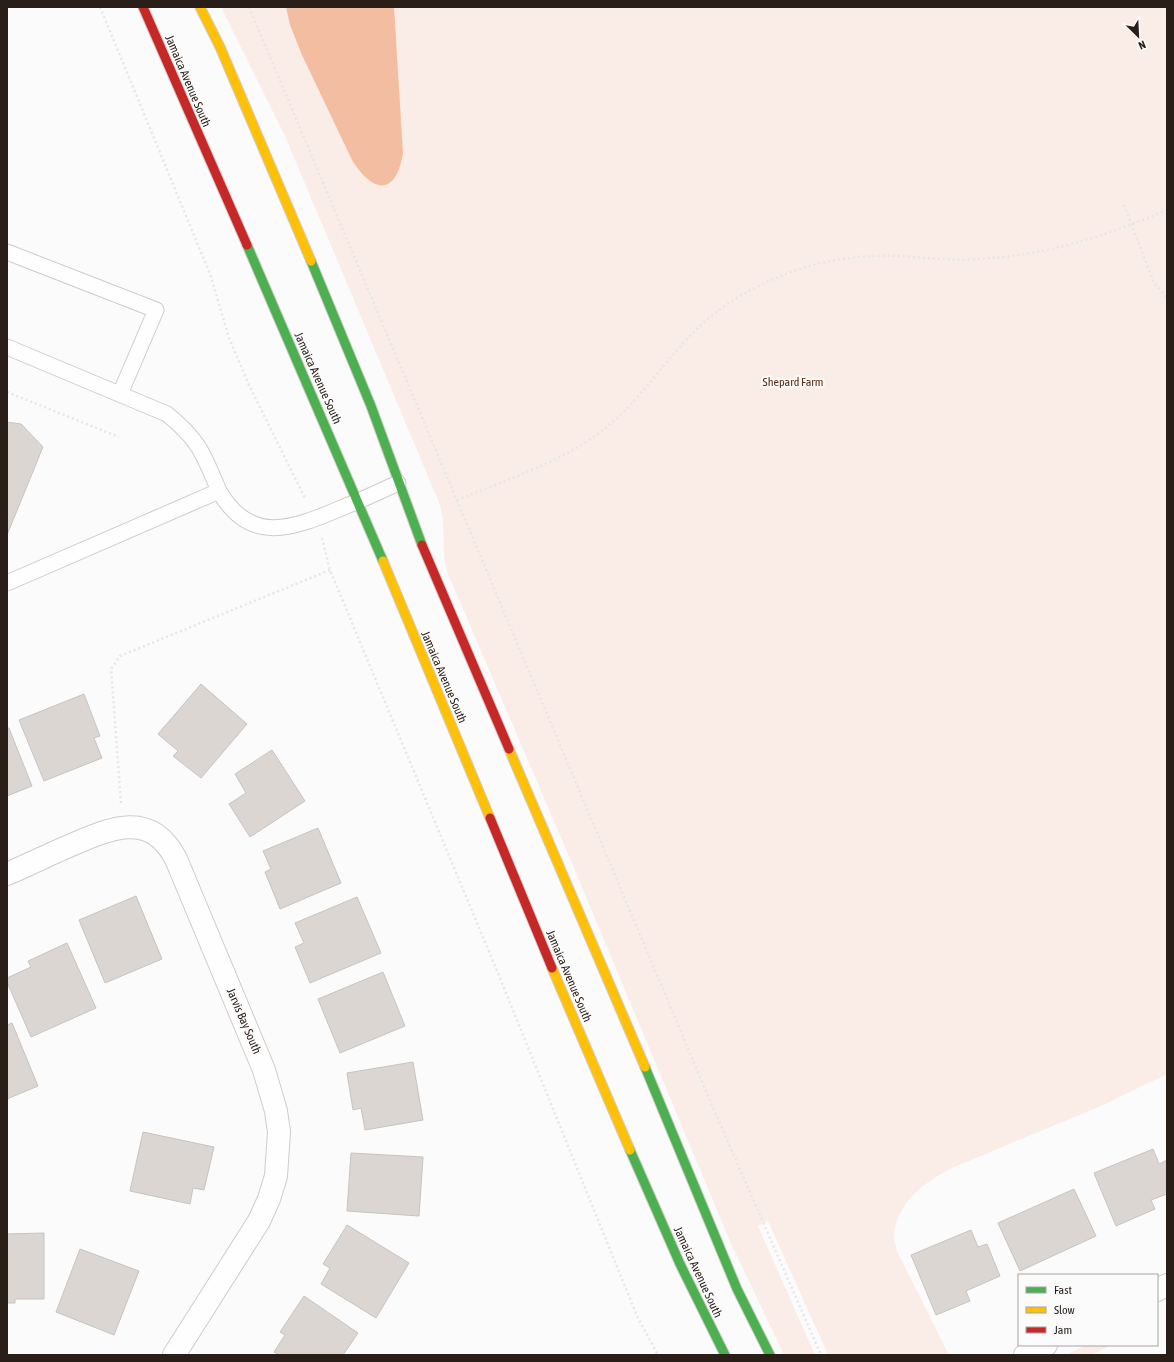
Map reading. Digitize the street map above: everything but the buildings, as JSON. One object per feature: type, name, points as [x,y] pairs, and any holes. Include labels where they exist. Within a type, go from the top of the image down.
[{"type":"street","name":"Jamaica Avenue South","points":[[143,7],[358,501],[568,1007],[680,1264],[725,1355]]},
{"type":"street","points":[[200,7],[230,69],[371,406],[421,543],[652,1086],[705,1215],[737,1289],[770,1355]]},
{"type":"street","name":"Jarvis Bay South","points":[[7,874],[99,833],[123,827],[142,828],[160,837],[171,850],[176,859],[264,1070],[276,1111],[279,1132],[276,1176],[269,1199],[259,1221],[174,1355]]},
{"type":"street","points":[[1158,1290],[1167,1285]]},
{"type":"street","points":[[1025,1355],[1044,1346]]},
{"type":"lane","points":[[7,252],[156,310],[120,394]]},
{"type":"lane","points":[[7,347],[167,414],[188,431],[202,450],[219,491],[235,512],[256,525],[286,528],[314,520],[398,483]]},
{"type":"lane","points":[[7,582],[219,491]]},
{"type":"path","points":[[100,7],[210,274],[229,338],[249,385],[300,487],[324,542],[330,570],[495,966],[637,1316],[658,1355]]},
{"type":"path","points":[[249,7],[711,1104],[822,1355]]},
{"type":"path","points":[[1124,205],[1154,283],[1167,298]]},
{"type":"path","points":[[457,500],[554,460],[592,438],[624,411],[692,334],[710,317],[740,296],[782,275],[822,263],[868,257],[902,256],[965,260],[1021,256],[1077,244],[1167,210]]},
{"type":"path","points":[[7,392],[119,437]]},
{"type":"path","points":[[123,827],[111,669],[120,656],[330,570]]},
{"type":"green space","name":"Shepard Farm","points":[[221,7],[1167,7],[1167,1074],[1101,1106],[952,1168],[932,1179],[915,1193],[907,1202],[901,1211],[894,1233],[897,1251],[949,1355],[828,1355],[768,1221],[758,1226],[815,1355],[784,1355],[729,1239],[574,868],[448,574],[444,557],[443,522],[440,505],[285,136]]},
{"type":"green space","points":[[1084,1346],[1108,1347],[1091,1355],[1066,1355]]},
{"type":"shaded area","points":[[286,7],[394,7],[403,153],[400,167],[395,177],[389,183],[383,185],[376,184],[360,171],[352,160],[302,55],[290,25]]},
{"type":"traffic: fast","points":[[247,245],[383,561]]},
{"type":"traffic: fast","points":[[311,261],[371,406],[422,545]]},
{"type":"traffic: fast","points":[[645,1067],[737,1289],[770,1355]]},
{"type":"traffic: fast","points":[[630,1150],[680,1264],[725,1355]]},
{"type":"traffic: slow","points":[[200,7],[220,47],[311,261]]},
{"type":"traffic: slow","points":[[383,561],[490,818]]},
{"type":"traffic: slow","points":[[509,749],[645,1067]]},
{"type":"traffic: slow","points":[[552,968],[630,1150]]},
{"type":"traffic: jam","points":[[143,7],[247,245]]},
{"type":"traffic: jam","points":[[422,545],[509,749]]},
{"type":"traffic: jam","points":[[490,818],[552,968]]}]
